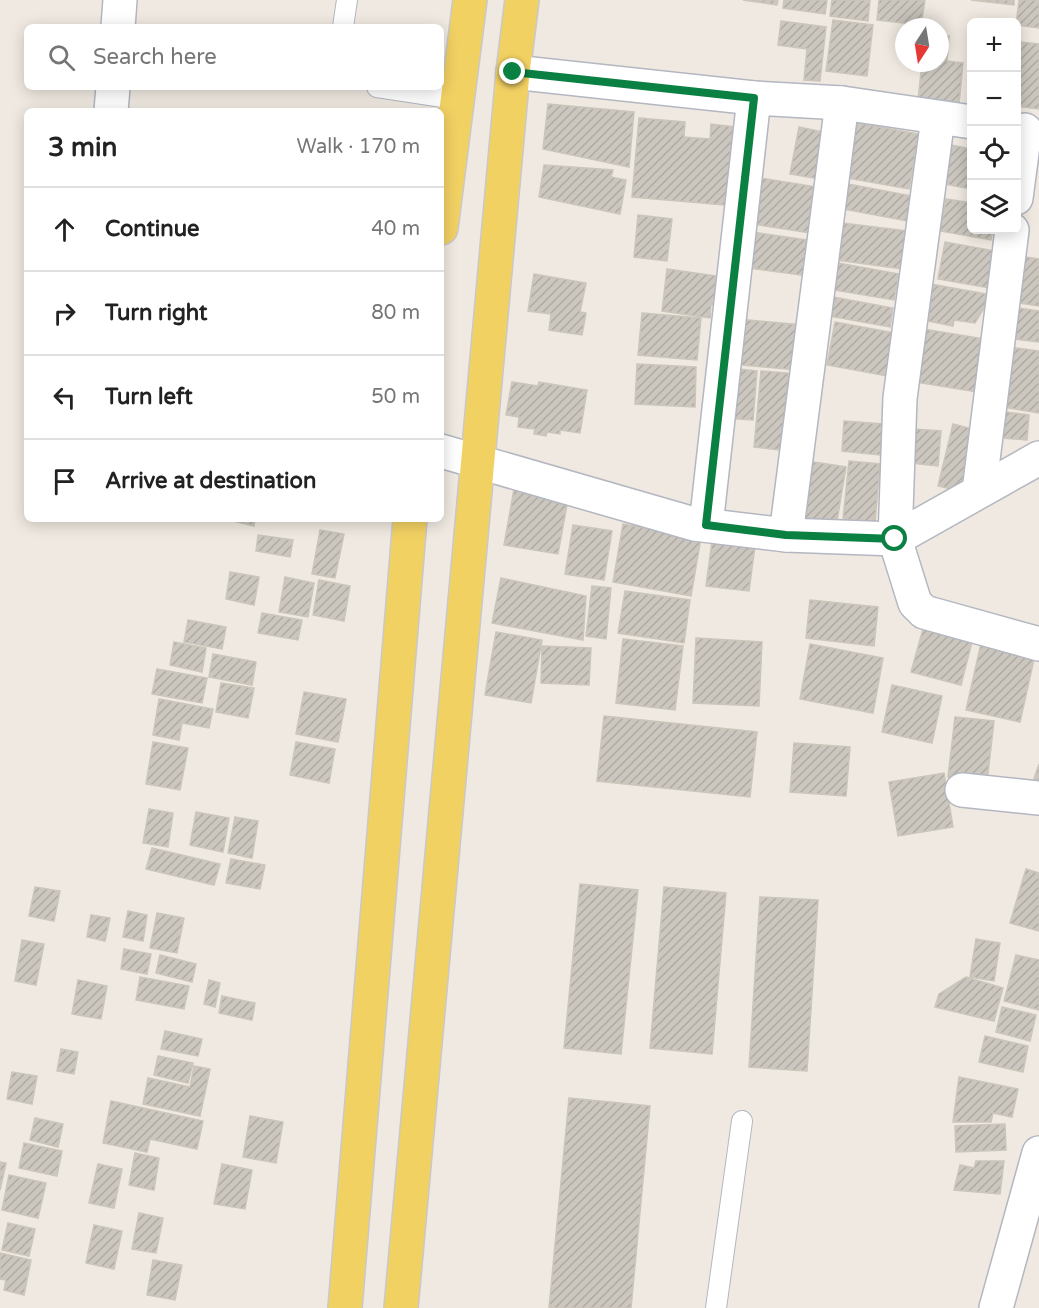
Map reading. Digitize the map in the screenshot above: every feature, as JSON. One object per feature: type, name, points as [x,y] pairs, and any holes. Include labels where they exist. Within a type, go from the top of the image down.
[{"type":"main road","points":[[444,202],[470,0]]},
{"type":"main road","points":[[401,1308],[477,460],[513,72],[522,0]]},
{"type":"main road","points":[[345,1308],[410,522]]},
{"type":"street","points":[[118,24],[120,0]]},
{"type":"street","points":[[513,72],[754,98],[842,103],[967,121]]},
{"type":"street","points":[[111,108],[113,90]]},
{"type":"street","points":[[706,525],[754,98]]},
{"type":"street","points":[[786,535],[842,103]]},
{"type":"street","points":[[938,118],[900,398],[895,539],[915,603],[924,612],[1039,644]]},
{"type":"street","points":[[1020,180],[1027,129]]},
{"type":"street","points":[[979,491],[1011,234]]},
{"type":"street","points":[[444,452],[706,525],[786,535],[895,539],[1039,458]]},
{"type":"street","points":[[962,790],[1039,798]]},
{"type":"street","points":[[996,1308],[1039,1153]]},
{"type":"lane","points":[[343,24],[347,0]]},
{"type":"lane","points":[[397,90],[456,99]]},
{"type":"lane","points":[[716,1308],[742,1121]]},
{"type":"building","points":[[743,0],[778,0],[777,5]]},
{"type":"building","points":[[784,0],[827,0],[825,14],[783,8]]},
{"type":"building","points":[[832,0],[870,0],[868,21],[830,16]]},
{"type":"building","points":[[879,0],[925,0],[922,18],[895,18],[895,22],[877,20]]},
{"type":"building","points":[[971,0],[1014,0],[1014,5]]},
{"type":"building","points":[[1019,0],[1039,0],[1039,28],[1021,26],[1021,18],[1017,18]]},
{"type":"building","points":[[833,20],[873,25],[867,76],[826,71]]},
{"type":"building","points":[[781,21],[826,27],[820,81],[804,80],[807,49],[778,45]]},
{"type":"building","points":[[1021,42],[1039,44],[1039,109],[1021,107]]},
{"type":"building","points":[[949,61],[963,63],[959,105],[918,100],[921,72],[949,72]]},
{"type":"building","points":[[548,104],[634,112],[629,167],[543,149]]},
{"type":"building","points":[[639,118],[685,122],[684,137],[710,139],[711,124],[743,128],[736,206],[632,197]]},
{"type":"building","points":[[857,123],[919,134],[909,189],[847,178]]},
{"type":"building","points":[[799,127],[828,133],[819,179],[790,174]]},
{"type":"building","points":[[951,145],[967,148],[967,188],[944,184]]},
{"type":"building","points":[[544,165],[613,170],[611,177],[626,180],[620,214],[539,197]]},
{"type":"building","points":[[754,177],[823,188],[810,233],[747,223]]},
{"type":"building","points":[[848,184],[912,196],[907,221],[843,209]]},
{"type":"building","points":[[946,199],[967,202],[967,234],[992,234],[991,240],[940,231]]},
{"type":"building","points":[[638,215],[672,219],[667,261],[634,257]]},
{"type":"building","points":[[842,223],[907,231],[902,269],[837,260]]},
{"type":"building","points":[[746,231],[813,241],[808,276],[741,267]]},
{"type":"building","points":[[945,242],[1001,252],[995,289],[938,279]]},
{"type":"building","points":[[1019,256],[1039,259],[1039,306],[1013,302]]},
{"type":"building","points":[[838,263],[899,274],[894,300],[834,290]]},
{"type":"building","points":[[667,269],[724,277],[715,305],[711,304],[710,318],[662,311]]},
{"type":"building","points":[[534,274],[586,283],[580,312],[586,313],[582,335],[549,330],[551,314],[528,311]]},
{"type":"building","points":[[925,283],[992,295],[975,323],[954,320],[953,326],[918,319]]},
{"type":"building","points":[[833,297],[893,308],[890,327],[829,316]]},
{"type":"building","points":[[1011,307],[1039,311],[1039,342],[1007,338]]},
{"type":"building","points":[[642,313],[701,318],[697,360],[638,355]]},
{"type":"building","points":[[737,319],[802,325],[798,370],[732,364]]},
{"type":"building","points":[[835,322],[895,333],[887,376],[827,365]]},
{"type":"building","points":[[923,329],[991,340],[983,393],[915,382]]},
{"type":"building","points":[[1008,347],[1039,351],[1039,413],[997,406]]},
{"type":"building","points":[[637,364],[696,367],[695,407],[635,404]]},
{"type":"building","points":[[729,368],[757,371],[753,420],[725,418]]},
{"type":"building","points":[[761,371],[797,374],[790,451],[754,447]]},
{"type":"building","points":[[512,382],[538,386],[539,382],[587,390],[580,433],[560,430],[560,434],[547,432],[546,436],[534,434],[535,429],[518,427],[519,417],[506,415]]},
{"type":"building","points":[[1005,412],[1029,415],[1027,440],[1002,438]]},
{"type":"building","points":[[844,421],[883,424],[880,455],[842,451]]},
{"type":"building","points":[[953,424],[984,432],[969,493],[938,486]]},
{"type":"building","points":[[914,429],[941,431],[938,466],[911,463]]},
{"type":"building","points":[[807,461],[846,467],[836,527],[797,521]]},
{"type":"building","points":[[849,461],[880,464],[875,522],[843,519]]},
{"type":"building","points":[[514,489],[568,499],[558,554],[504,545]]},
{"type":"building","points":[[237,522],[255,522],[254,526]]},
{"type":"building","points":[[623,524],[701,538],[691,596],[613,582]]},
{"type":"building","points":[[573,525],[612,531],[604,580],[565,574]]},
{"type":"building","points":[[320,530],[344,534],[335,578],[312,574]]},
{"type":"building","points":[[258,535],[293,540],[290,557],[256,551]]},
{"type":"building","points":[[712,541],[755,546],[749,591],[706,586]]},
{"type":"building","points":[[230,572],[259,577],[254,605],[226,599]]},
{"type":"building","points":[[285,577],[314,583],[308,617],[279,612]]},
{"type":"building","points":[[501,578],[586,596],[583,640],[492,623]]},
{"type":"building","points":[[319,580],[350,586],[344,621],[313,615]]},
{"type":"building","points":[[592,586],[611,588],[606,639],[586,636]]},
{"type":"building","points":[[625,591],[690,600],[684,643],[618,633]]},
{"type":"building","points":[[810,600],[878,607],[874,646],[806,638]]},
{"type":"building","points":[[262,613],[302,620],[298,640],[258,633]]},
{"type":"building","points":[[188,620],[226,627],[222,649],[184,642]]},
{"type":"building","points":[[923,629],[972,642],[961,685],[911,672]]},
{"type":"building","points":[[496,632],[542,640],[531,703],[485,695]]},
{"type":"building","points":[[696,638],[762,642],[759,706],[693,703]]},
{"type":"building","points":[[623,639],[683,646],[675,710],[616,703]]},
{"type":"building","points":[[982,639],[1036,650],[1020,722],[966,710]]},
{"type":"building","points":[[174,642],[206,648],[202,672],[170,665]]},
{"type":"building","points":[[810,644],[883,658],[873,713],[800,699]]},
{"type":"building","points":[[542,646],[591,648],[589,685],[541,683]]},
{"type":"building","points":[[213,654],[256,662],[252,685],[209,677]]},
{"type":"building","points":[[157,669],[207,678],[202,703],[152,694]]},
{"type":"building","points":[[221,683],[254,688],[248,718],[216,712]]},
{"type":"building","points":[[892,685],[942,696],[932,743],[882,732]]},
{"type":"building","points":[[304,692],[346,699],[338,742],[296,734]]},
{"type":"building","points":[[159,699],[213,709],[209,728],[182,723],[179,740],[153,735]]},
{"type":"building","points":[[604,716],[757,732],[750,797],[597,781]]},
{"type":"building","points":[[955,717],[994,721],[987,782],[948,777]]},
{"type":"building","points":[[153,742],[188,748],[180,790],[146,784]]},
{"type":"building","points":[[296,742],[335,749],[329,783],[290,775]]},
{"type":"building","points":[[794,743],[850,747],[846,796],[790,792]]},
{"type":"building","points":[[1039,764],[1039,788],[1032,785]]},
{"type":"building","points":[[944,773],[953,827],[898,836],[889,782]]},
{"type":"building","points":[[149,809],[173,813],[168,847],[143,843]]},
{"type":"building","points":[[196,812],[229,818],[223,852],[190,845]]},
{"type":"building","points":[[235,817],[258,821],[252,858],[228,853]]},
{"type":"building","points":[[152,848],[220,864],[214,885],[146,869]]},
{"type":"building","points":[[231,859],[265,865],[260,889],[226,883]]},
{"type":"building","points":[[1026,869],[1039,873],[1039,931],[1010,923]]},
{"type":"building","points":[[580,884],[638,890],[621,1054],[564,1048]]},
{"type":"building","points":[[35,887],[60,891],[54,921],[29,916]]},
{"type":"building","points":[[664,887],[726,893],[712,1054],[650,1048]]},
{"type":"building","points":[[760,897],[818,900],[807,1071],[749,1067]]},
{"type":"building","points":[[128,911],[147,915],[143,941],[123,937]]},
{"type":"building","points":[[157,913],[184,918],[177,953],[150,948]]},
{"type":"building","points":[[91,915],[110,918],[105,941],[87,937]]},
{"type":"building","points":[[976,939],[1000,943],[994,981],[970,977]]},
{"type":"building","points":[[22,940],[44,944],[36,985],[15,981]]},
{"type":"building","points":[[124,949],[151,954],[147,974],[121,969]]},
{"type":"building","points":[[160,955],[196,964],[192,982],[156,973]]},
{"type":"building","points":[[1016,955],[1039,960],[1039,1010],[1004,1001]]},
{"type":"building","points":[[140,977],[189,986],[184,1009],[136,1000]]},
{"type":"building","points":[[966,977],[1003,988],[994,1021],[935,1007],[939,994]]},
{"type":"building","points":[[78,980],[107,986],[101,1019],[72,1014]]},
{"type":"building","points":[[209,980],[220,983],[215,1007],[204,1004]]},
{"type":"building","points":[[222,996],[255,1003],[252,1020],[219,1013]]},
{"type":"building","points":[[1002,1007],[1036,1015],[1030,1041],[996,1032]]},
{"type":"building","points":[[165,1031],[202,1039],[198,1056],[161,1049]]},
{"type":"building","points":[[985,1036],[1028,1046],[1023,1072],[979,1062]]},
{"type":"building","points":[[61,1049],[78,1052],[74,1074],[57,1071]]},
{"type":"building","points":[[158,1056],[193,1063],[188,1083],[154,1075]]},
{"type":"building","points":[[194,1066],[210,1069],[200,1116],[143,1104],[148,1078],[190,1087]]},
{"type":"building","points":[[12,1072],[37,1076],[32,1104],[7,1099]]},
{"type":"building","points":[[959,1077],[1018,1089],[1012,1117],[993,1113],[991,1122],[953,1122]]},
{"type":"building","points":[[569,1098],[650,1106],[631,1308],[549,1308]]},
{"type":"building","points":[[111,1101],[203,1121],[197,1149],[150,1139],[147,1152],[103,1143]]},
{"type":"building","points":[[250,1116],[283,1122],[276,1163],[243,1157]]},
{"type":"building","points":[[35,1118],[63,1124],[58,1147],[30,1140]]},
{"type":"building","points":[[1005,1124],[1006,1150],[956,1152],[955,1126]]},
{"type":"building","points":[[24,1143],[62,1151],[57,1176],[19,1168]]},
{"type":"building","points":[[135,1153],[159,1158],[154,1190],[129,1185]]},
{"type":"building","points":[[976,1161],[1004,1161],[1000,1194],[954,1190],[960,1165],[974,1168]]},
{"type":"building","points":[[0,1162],[6,1163],[0,1190]]},
{"type":"building","points":[[98,1164],[122,1169],[114,1208],[89,1203]]},
{"type":"building","points":[[222,1164],[252,1170],[245,1209],[214,1204]]},
{"type":"building","points":[[9,1175],[46,1183],[38,1218],[2,1210]]},
{"type":"building","points":[[139,1213],[163,1218],[156,1253],[132,1249]]},
{"type":"building","points":[[8,1223],[35,1229],[29,1256],[2,1250]]},
{"type":"building","points":[[94,1225],[122,1231],[114,1269],[86,1263]]},
{"type":"building","points":[[0,1253],[31,1260],[24,1295],[4,1290],[6,1280],[0,1279]]},
{"type":"building","points":[[153,1260],[182,1265],[175,1300],[147,1295]]},
{"type":"route","points":[[513,72],[754,98],[706,525],[786,535],[895,539]]}]
